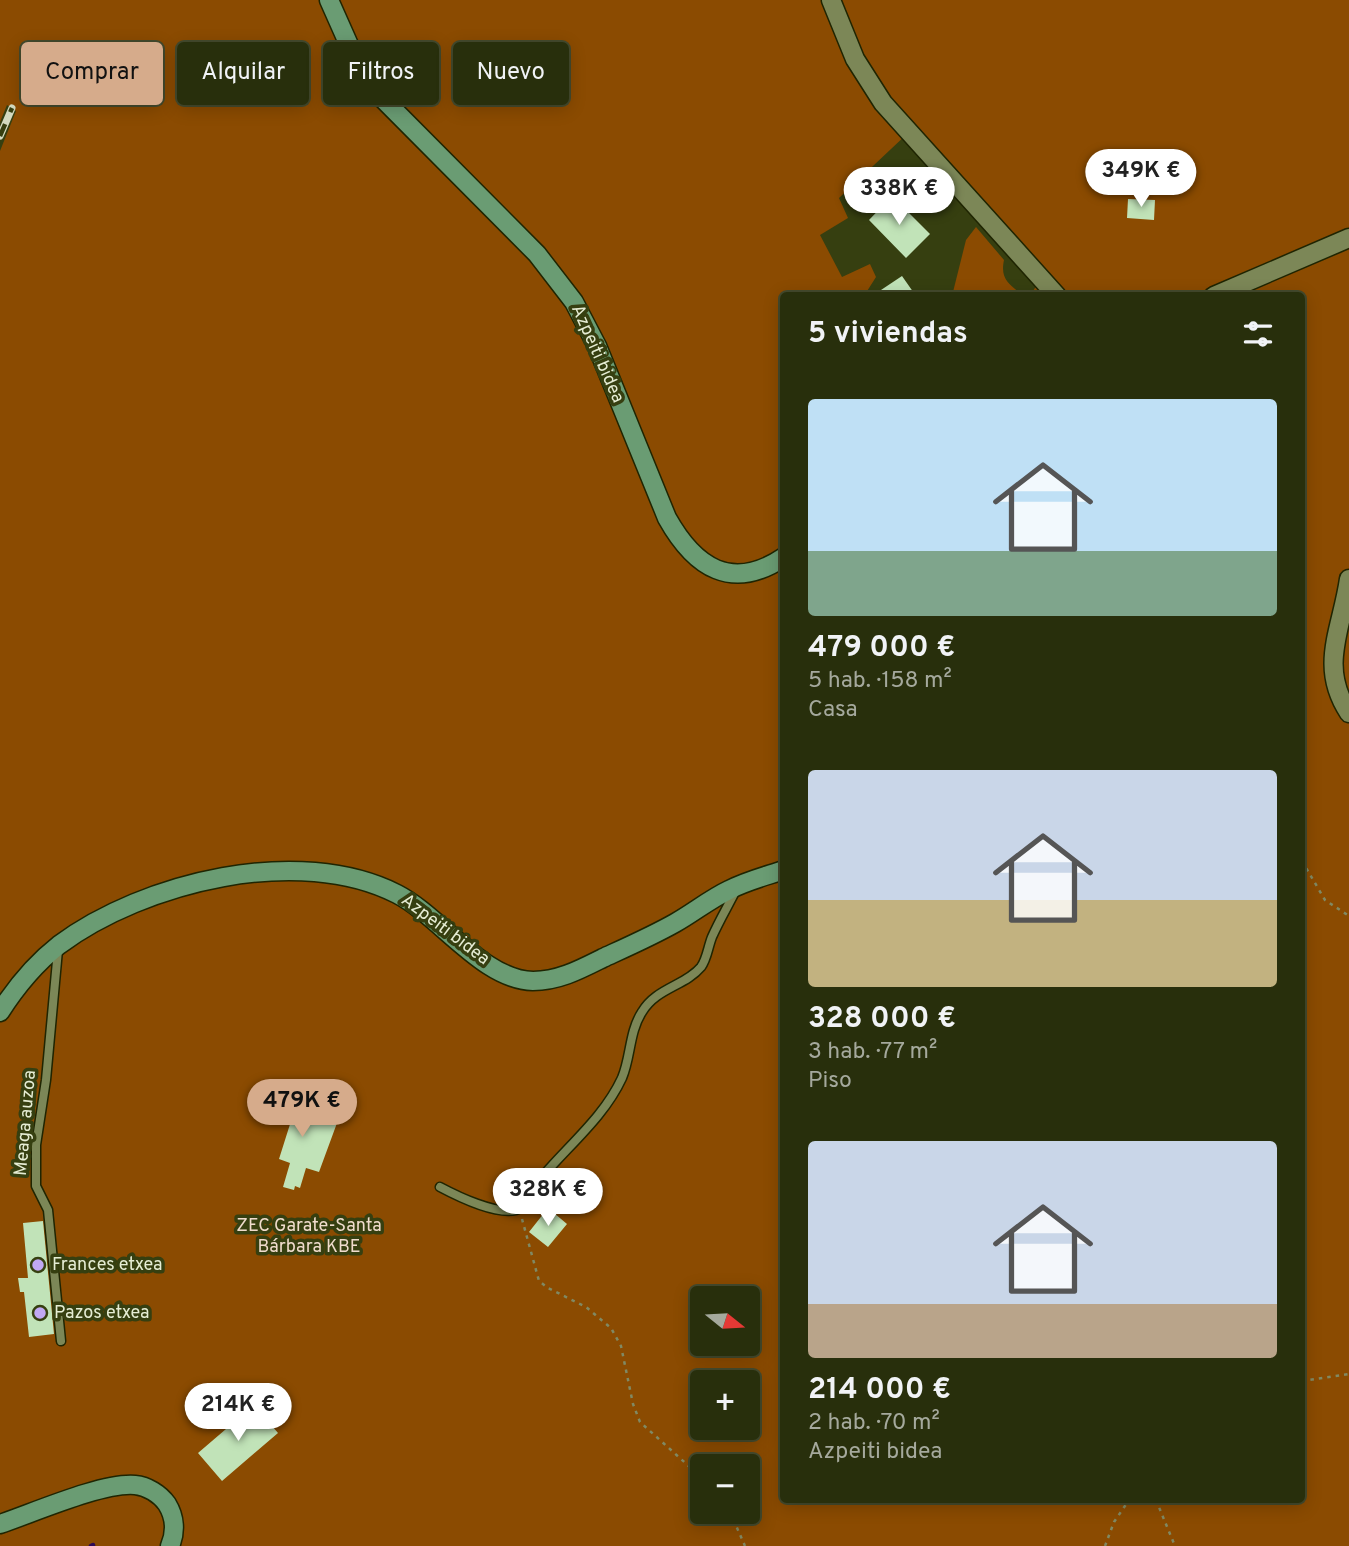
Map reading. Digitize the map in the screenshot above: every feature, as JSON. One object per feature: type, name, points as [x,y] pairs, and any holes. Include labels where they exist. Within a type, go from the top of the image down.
[{"type":"main road","name":"Azpeiti bidea","points":[[330,0],[353,54],[384,100],[540,257],[574,302],[597,346],[667,518],[682,543],[702,561],[729,573],[758,571],[780,558]]},
{"type":"main road","name":"Azpeiti bidea","points":[[0,1012],[32,971],[80,931],[113,914],[190,885],[246,874],[314,873],[359,879],[395,892],[495,968],[523,979],[544,980],[569,974],[663,929],[738,886],[780,871]]},
{"type":"main road","points":[[0,1524],[102,1490],[135,1485],[156,1493],[169,1508],[174,1528],[170,1546]]},
{"type":"street","points":[[831,0],[857,63],[883,103],[1053,292]]},
{"type":"street","points":[[1223,292],[1349,238]]},
{"type":"street","points":[[1349,579],[1332,661],[1338,690],[1349,713]]},
{"type":"lane","points":[[440,1187],[488,1207],[518,1209],[542,1177],[592,1123],[614,1093],[624,1073],[636,1023],[646,1005],[658,994],[702,966],[714,932],[738,886]]},
{"type":"lane","name":"Meaga auzoa","points":[[58,947],[45,1088],[38,1124],[35,1177],[38,1191],[48,1210],[61,1341]]},
{"type":"path","points":[[1305,866],[1325,900],[1349,916]]},
{"type":"path","points":[[518,1209],[539,1281],[581,1304],[611,1328],[621,1346],[633,1404],[640,1422],[651,1435],[690,1468]]},
{"type":"path","points":[[1305,1381],[1349,1374]]},
{"type":"path","points":[[1105,1546],[1114,1522],[1127,1503]]},
{"type":"path","points":[[1157,1503],[1175,1546]]},
{"type":"path","points":[[735,1524],[745,1546]]},
{"type":"green space","name":"ZEC Garate-Santa Bárbara KBE","points":[[0,0],[1349,0],[1349,1546],[0,1546],[0,151],[16,111],[7,105],[0,122]]},
{"type":"green space","points":[[976,227],[1004,260],[1005,277],[1019,292],[953,292],[966,240]]},
{"type":"building","points":[[892,196],[930,234],[906,258],[869,220]]},
{"type":"building","points":[[1128,199],[1155,200],[1154,220],[1127,218]]},
{"type":"building","points":[[902,276],[913,292],[878,292]]},
{"type":"building","points":[[268,1094],[303,1100],[301,1112],[337,1123],[319,1172],[306,1168],[300,1188],[295,1186],[294,1190],[283,1187],[290,1163],[279,1159],[291,1121],[278,1119],[280,1107],[266,1105]]},
{"type":"building","points":[[548,1208],[567,1224],[548,1247],[529,1232]]},
{"type":"building","points":[[43,1221],[54,1334],[29,1337],[24,1292],[20,1292],[18,1278],[28,1278],[23,1223]]},
{"type":"building","points":[[254,1405],[278,1433],[222,1481],[198,1453]]},
{"type":"railway","points":[[0,136],[12,108]]},
{"type":"place","name":"Frances etxea","points":[[38,1265]]},
{"type":"place","name":"Pazos etxea","points":[[40,1313]]}]
